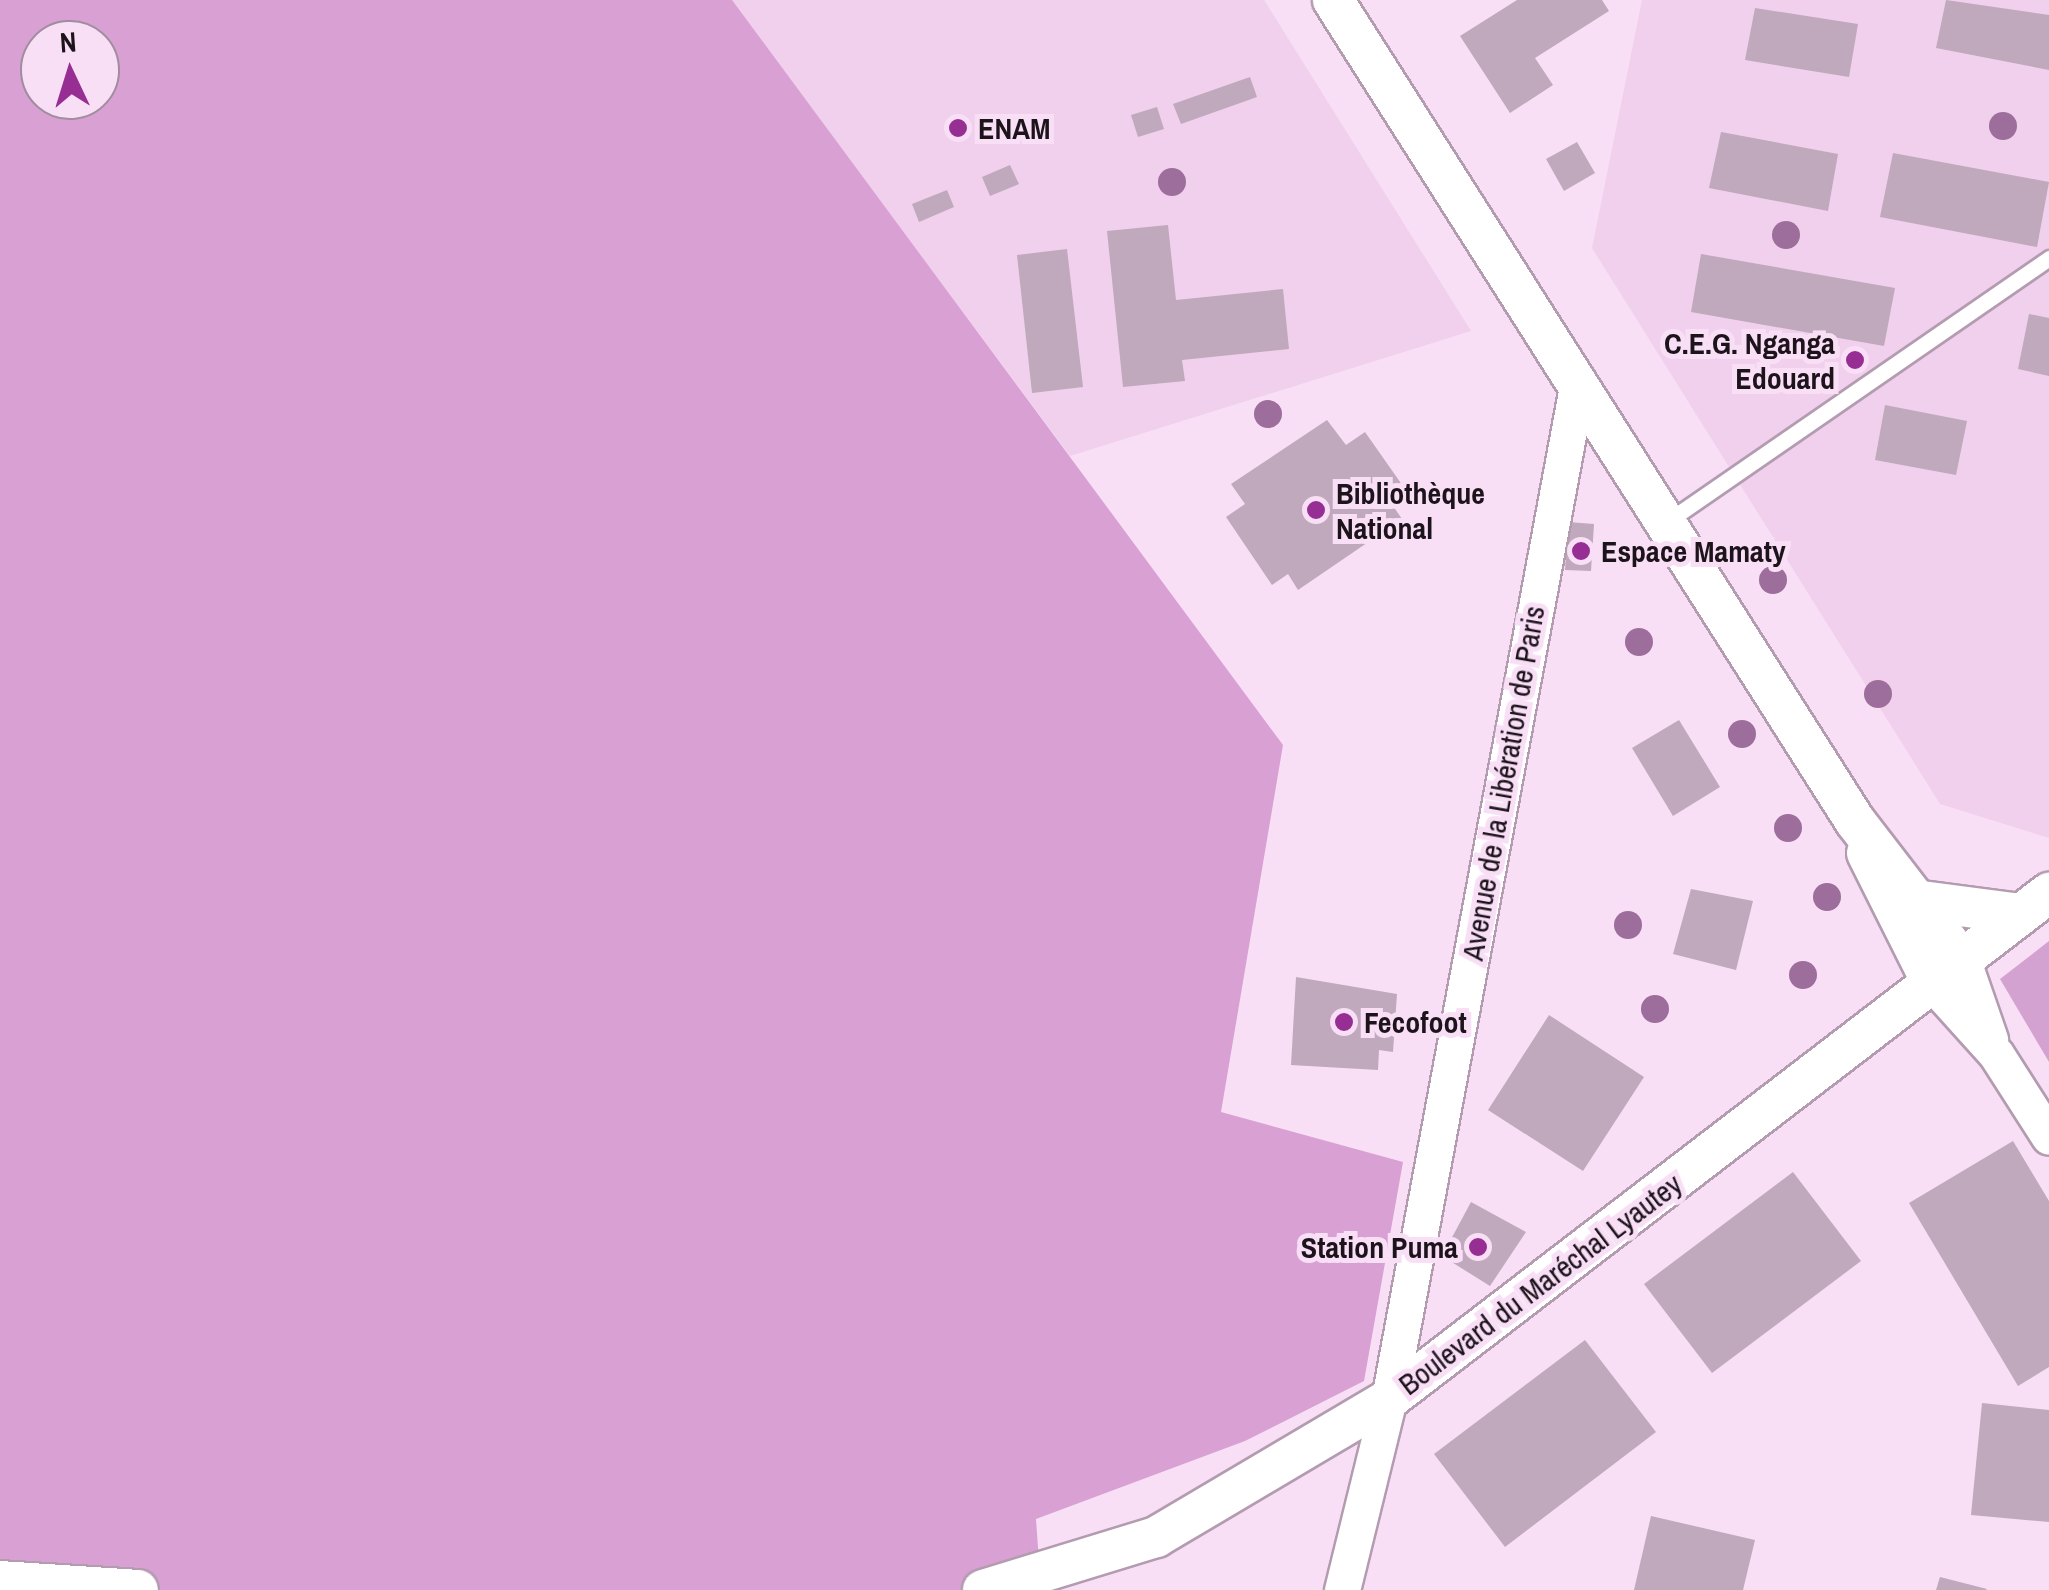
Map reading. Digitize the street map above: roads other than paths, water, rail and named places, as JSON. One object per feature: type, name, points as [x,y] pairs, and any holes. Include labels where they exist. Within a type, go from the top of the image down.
[{"type":"main road","points":[[1332,0],[1947,972]]},
{"type":"main road","points":[[1855,821],[1922,901],[1947,972]]},
{"type":"main road","points":[[1922,901],[2035,904]]},
{"type":"main road","name":"Boulevard du Maréchal Lyautey","points":[[984,1590],[1156,1537],[1390,1399],[2035,904]]},
{"type":"main road","points":[[0,1580],[138,1590]]},
{"type":"street","name":"Avenue de la Libération de Paris","points":[[1342,1590],[1390,1399],[1577,387]]},
{"type":"street","points":[[1947,972],[2049,1137]]},
{"type":"lane","points":[[1664,523],[2049,258]]},
{"type":"place","name":"ENAM","points":[[958,128]]},
{"type":"place","name":"C.E.G. Nganga Edouard","points":[[1855,360]]},
{"type":"place","name":"Bibliothèque National","points":[[1316,510]]},
{"type":"place","name":"Espace Mamaty","points":[[1581,551]]},
{"type":"place","name":"Fecofoot","points":[[1344,1022]]},
{"type":"place","name":"Station Puma","points":[[1478,1247]]}]
